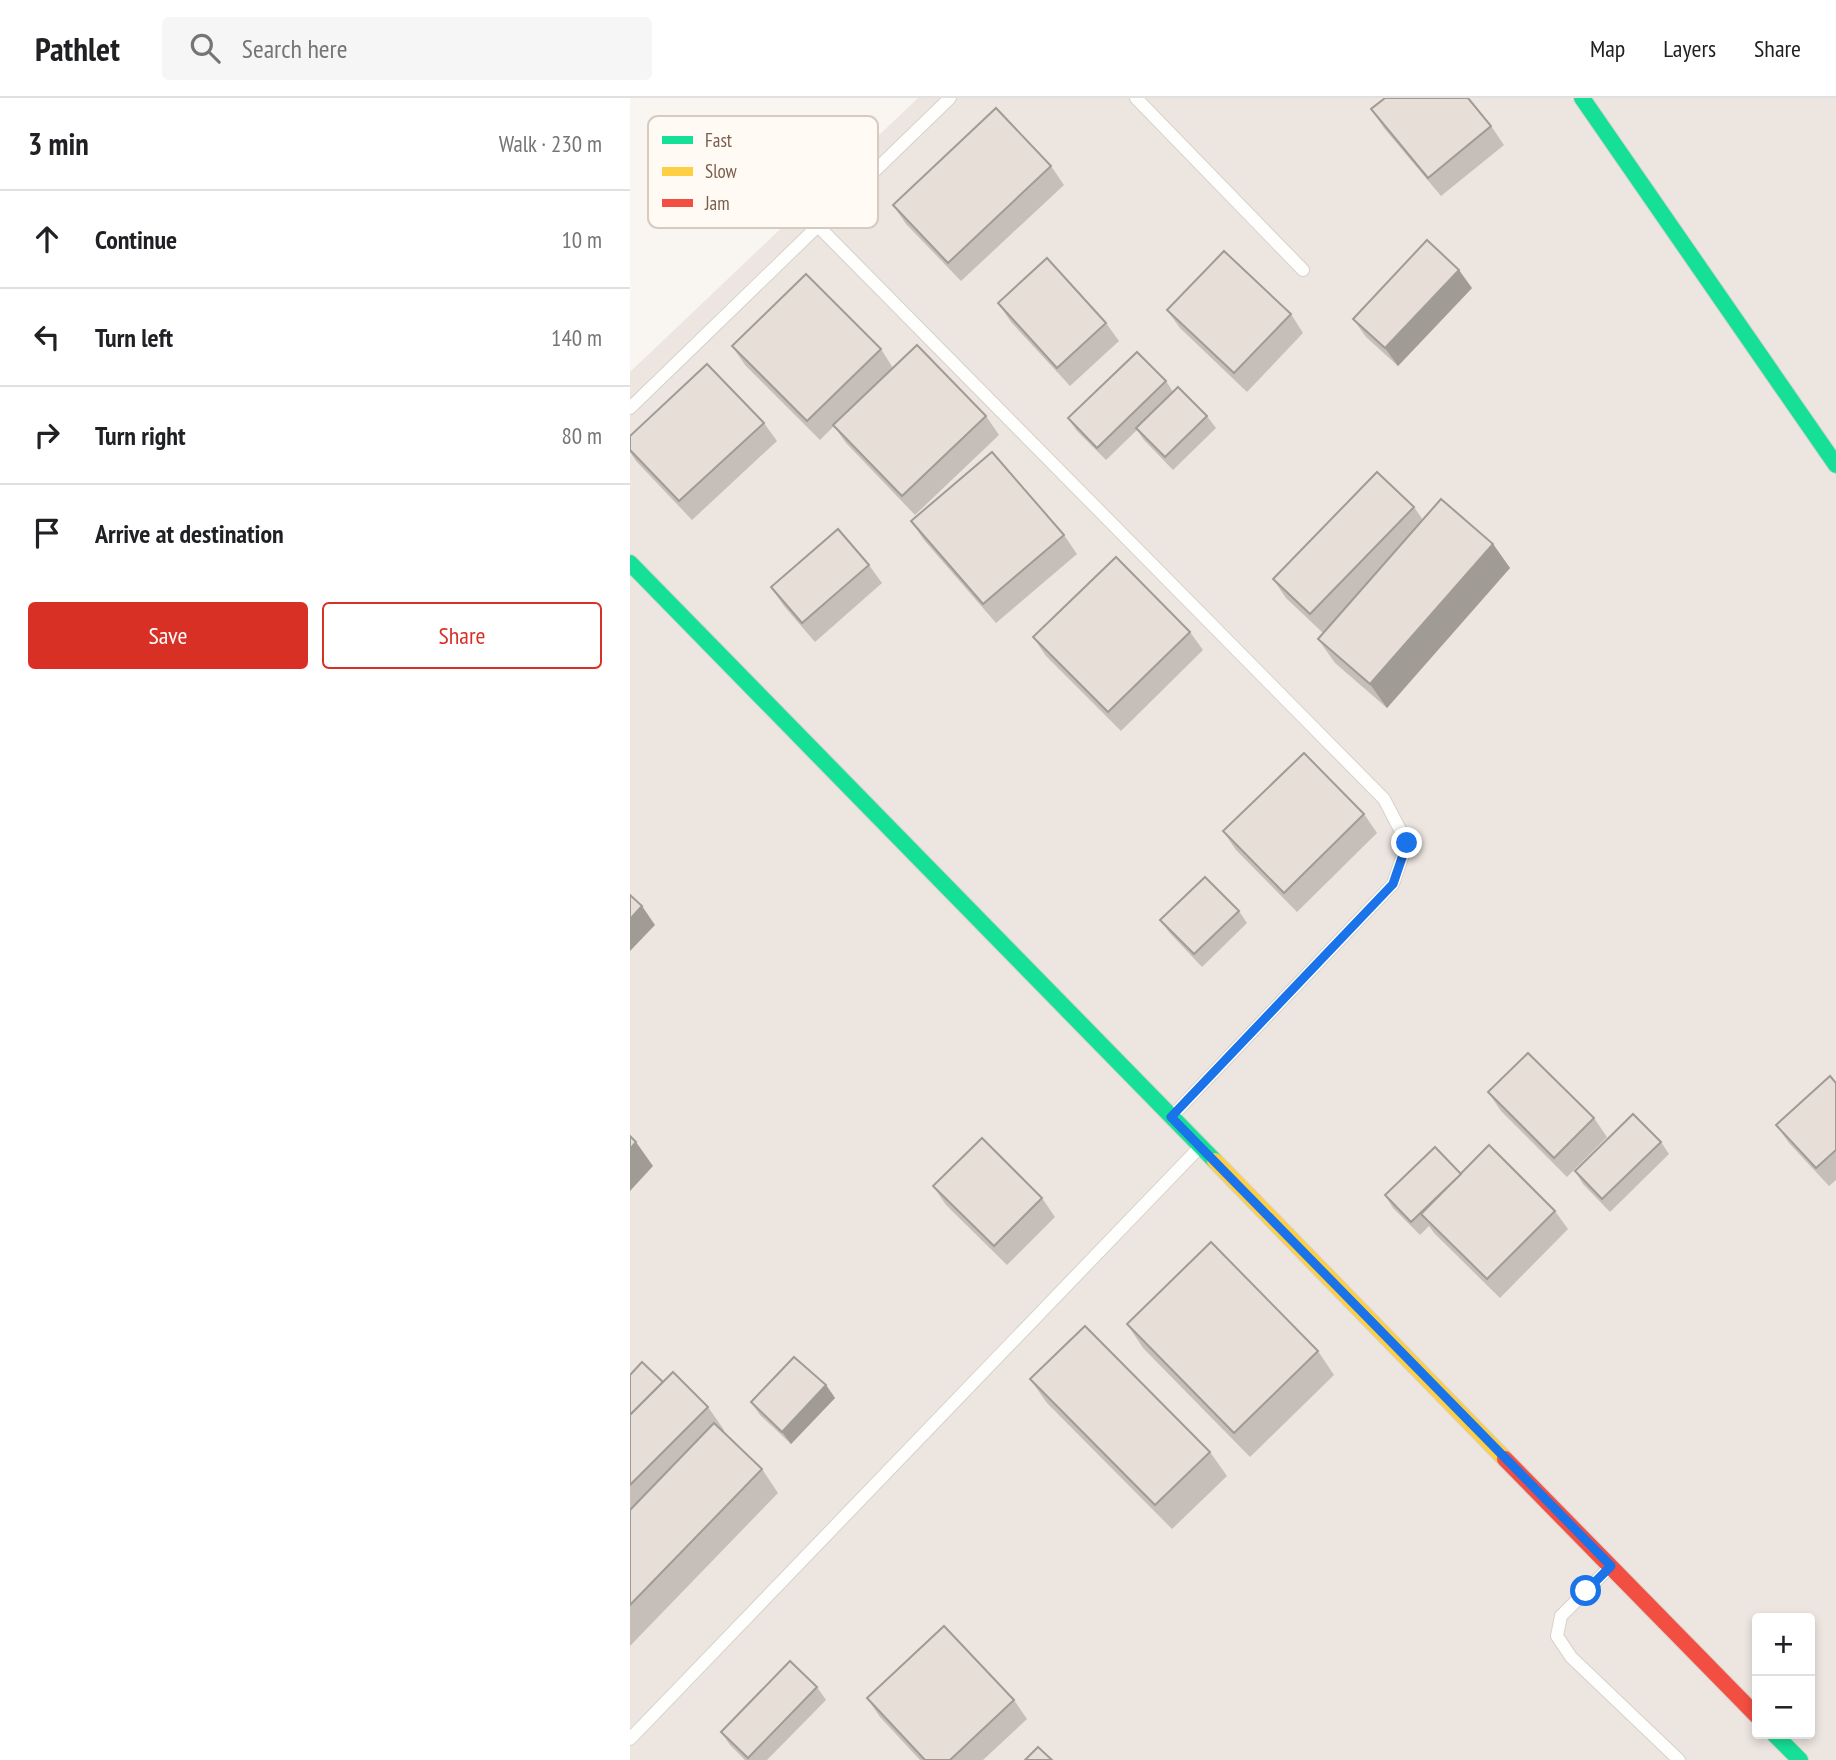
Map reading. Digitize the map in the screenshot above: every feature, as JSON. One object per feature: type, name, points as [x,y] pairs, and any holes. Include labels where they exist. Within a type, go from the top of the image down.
[{"type":"street","points":[[1582,98],[1836,465]]},
{"type":"street","points":[[630,563],[1752,1711]]},
{"type":"street","points":[[1779,1739],[1800,1760]]},
{"type":"lane","points":[[878,168],[950,98]]},
{"type":"lane","points":[[1136,98],[1303,270]]},
{"type":"lane","points":[[630,408],[816,228]]},
{"type":"lane","points":[[820,228],[1384,799],[1407,843],[1393,884],[1171,1117]]},
{"type":"lane","points":[[630,1739],[1200,1146]]},
{"type":"lane","points":[[1611,1566],[1561,1616],[1557,1636],[1571,1657],[1679,1760]]},
{"type":"shaded area","points":[[918,98],[1836,98],[1836,1760],[630,1760],[630,372],[781,228],[878,228],[878,136]]},
{"type":"building","points":[[1385,98],[1468,98],[1491,126],[1428,178],[1371,109]]},
{"type":"building","points":[[996,108],[1051,166],[948,263],[893,205]]},
{"type":"building","points":[[1427,240],[1459,270],[1385,348],[1353,319]]},
{"type":"building","points":[[1224,251],[1291,314],[1234,373],[1167,310]]},
{"type":"building","points":[[1047,258],[1106,323],[1057,368],[998,303]]},
{"type":"building","points":[[806,274],[881,349],[807,421],[732,346]]},
{"type":"building","points":[[917,345],[986,416],[902,496],[833,425]]},
{"type":"building","points":[[1137,352],[1166,381],[1097,448],[1068,418]]},
{"type":"building","points":[[707,364],[764,423],[679,501],[630,450],[630,436]]},
{"type":"building","points":[[1178,387],[1207,416],[1165,457],[1136,428]]},
{"type":"building","points":[[992,452],[1064,535],[983,604],[911,521]]},
{"type":"building","points":[[1377,472],[1414,507],[1310,614],[1273,579]]},
{"type":"building","points":[[1441,499],[1493,544],[1370,684],[1318,639]]},
{"type":"building","points":[[838,529],[869,565],[802,623],[771,587]]},
{"type":"building","points":[[1116,557],[1190,632],[1108,712],[1033,637]]},
{"type":"building","points":[[1304,753],[1364,814],[1284,893],[1223,831]]},
{"type":"building","points":[[1205,877],[1239,911],[1194,954],[1160,920]]},
{"type":"building","points":[[630,895],[642,906],[630,919]]},
{"type":"building","points":[[1528,1053],[1594,1118],[1554,1158],[1488,1092]]},
{"type":"building","points":[[1830,1076],[1836,1083],[1836,1150],[1816,1168],[1776,1125]]},
{"type":"building","points":[[1633,1114],[1661,1142],[1602,1199],[1575,1171]]},
{"type":"building","points":[[630,1136],[636,1142],[630,1149]]},
{"type":"building","points":[[982,1138],[1042,1198],[994,1246],[933,1186]]},
{"type":"building","points":[[1489,1145],[1555,1211],[1487,1279],[1421,1214]]},
{"type":"building","points":[[1435,1147],[1461,1174],[1411,1222],[1385,1195]]},
{"type":"building","points":[[1211,1242],[1318,1351],[1234,1433],[1127,1324]]},
{"type":"building","points":[[1085,1326],[1210,1452],[1155,1505],[1030,1379]]},
{"type":"building","points":[[794,1357],[826,1385],[782,1432],[751,1402]]},
{"type":"building","points":[[642,1362],[663,1382],[630,1415],[630,1375]]},
{"type":"building","points":[[673,1372],[708,1407],[630,1485],[630,1415]]},
{"type":"building","points":[[714,1423],[762,1469],[630,1605],[630,1510]]},
{"type":"building","points":[[944,1626],[1014,1700],[950,1760],[925,1760],[867,1698]]},
{"type":"building","points":[[790,1661],[817,1687],[748,1758],[721,1732]]},
{"type":"building","points":[[1038,1747],[1052,1760],[1025,1760]]},
{"type":"traffic: fast","points":[[1582,98],[1836,465]]},
{"type":"traffic: fast","points":[[630,563],[1215,1161]]},
{"type":"traffic: fast","points":[[1779,1739],[1800,1760]]},
{"type":"traffic: slow","points":[[1215,1161],[1505,1459]]},
{"type":"traffic: jam","points":[[1505,1459],[1752,1711]]},
{"type":"route","points":[[1407,843],[1393,884],[1171,1117],[1611,1566],[1586,1591]]}]
